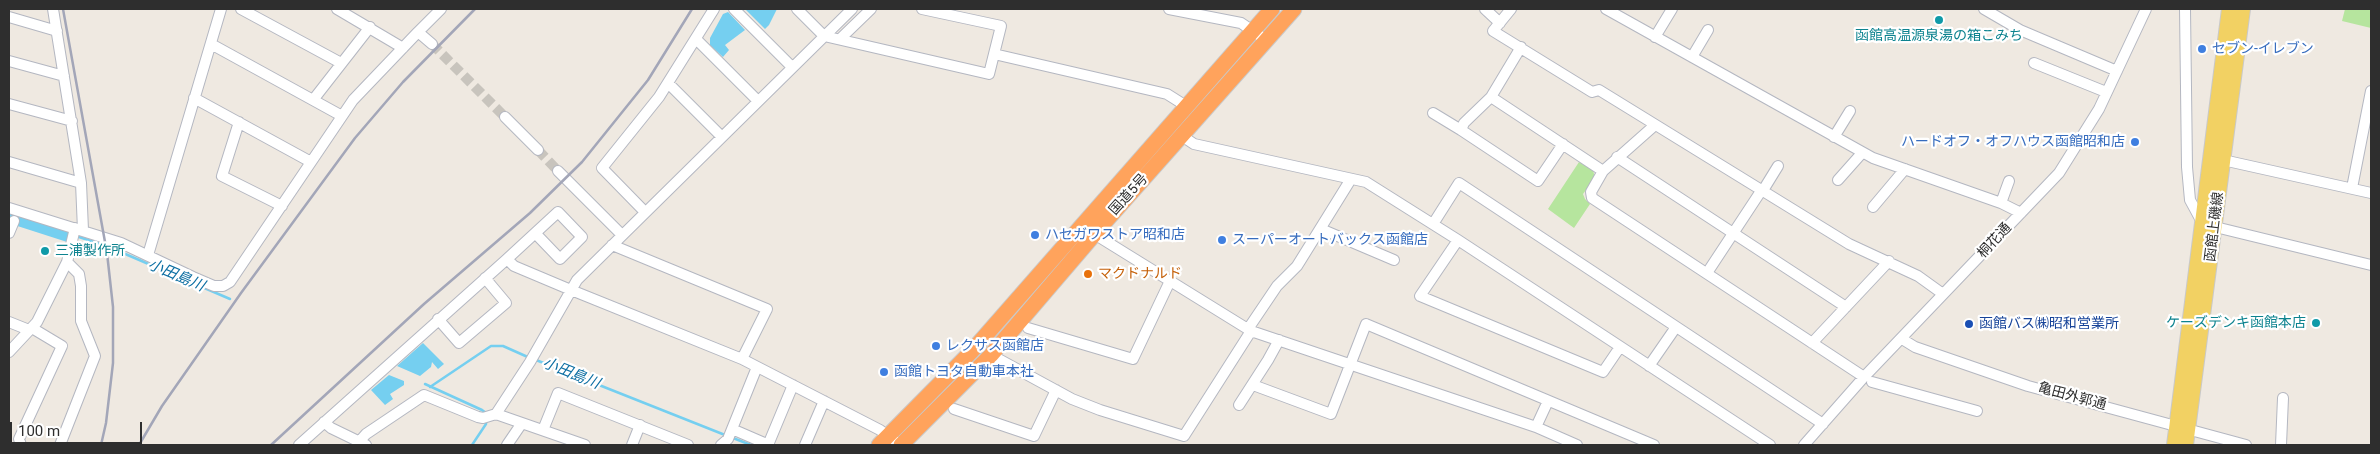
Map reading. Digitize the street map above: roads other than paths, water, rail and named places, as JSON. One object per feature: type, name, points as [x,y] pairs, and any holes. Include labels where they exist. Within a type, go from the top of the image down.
[{"type":"highway","name":"国道5号","points":[[892,443],[991,355],[1186,106],[1272,9]]},
{"type":"highway","name":"国道5号","points":[[892,443],[971,352],[1182,136],[1294,9]]},
{"type":"main road","name":"函館上磯線","points":[[2174,445],[2182,427],[2209,225],[2230,9]]},
{"type":"main road","name":"函館上磯線","points":[[2209,225],[2223,160],[2243,9]]},
{"type":"main road","name":"函館上磯線","points":[[2182,427],[2186,445]]},
{"type":"street","points":[[9,352],[31,329],[67,262],[76,232],[81,183],[53,9]]},
{"type":"street","points":[[148,256],[221,9]]},
{"type":"street","points":[[241,9],[341,63]]},
{"type":"street","points":[[337,9],[404,48]]},
{"type":"street","points":[[9,208],[76,232],[121,243],[214,286],[223,286],[230,282],[342,116],[365,88],[441,9]]},
{"type":"street","points":[[645,212],[602,168],[639,125],[669,84],[714,9]]},
{"type":"street","points":[[734,9],[792,67]]},
{"type":"street","points":[[797,9],[824,36],[990,74],[1001,26],[922,9]]},
{"type":"street","points":[[490,416],[532,358],[577,280],[852,9]]},
{"type":"street","points":[[840,39],[871,9]]},
{"type":"street","points":[[1169,9],[1240,23],[1266,40]]},
{"type":"street","points":[[1485,9],[1500,23]]},
{"type":"street","points":[[1511,9],[1493,31],[1592,92],[1599,90],[1761,192],[1849,244],[1890,261],[1918,276],[1943,294]]},
{"type":"street","points":[[1606,9],[1862,153],[2001,203],[2021,213]]},
{"type":"street","points":[[1655,37],[1672,9]]},
{"type":"street","points":[[1984,9],[2020,30],[2117,72]]},
{"type":"street","name":"桐花通","points":[[1804,445],[1868,380],[1943,294],[2059,173],[2099,109],[2146,9]]},
{"type":"street","points":[[2184,9],[2190,200],[2209,225],[2371,265]]},
{"type":"street","points":[[9,17],[57,31]]},
{"type":"street","points":[[313,100],[370,27]]},
{"type":"street","points":[[1692,57],[1708,30]]},
{"type":"street","points":[[418,32],[432,44]]},
{"type":"street","points":[[696,40],[758,101]]},
{"type":"street","points":[[211,44],[342,116]]},
{"type":"street","points":[[1461,130],[1464,124],[1491,97],[1521,47]]},
{"type":"street","points":[[994,54],[1166,94],[1186,106]]},
{"type":"street","points":[[9,61],[64,76]]},
{"type":"street","points":[[2034,63],[2106,92]]},
{"type":"street","points":[[669,84],[722,137]]},
{"type":"street","points":[[2352,188],[2367,133],[2371,92]]},
{"type":"street","points":[[1491,97],[1603,171]]},
{"type":"street","points":[[194,98],[311,162]]},
{"type":"street","points":[[9,104],[72,121]]},
{"type":"street","points":[[1834,137],[1850,111]]},
{"type":"street","points":[[1433,113],[1538,181],[1563,144]]},
{"type":"street","points":[[505,117],[538,150]]},
{"type":"street","points":[[239,122],[222,176],[282,206]]},
{"type":"street","points":[[1655,125],[1603,171],[1591,192],[1592,198],[1868,380],[1977,411]]},
{"type":"street","points":[[1182,136],[1194,144],[1366,182],[1458,240],[1770,445]]},
{"type":"street","points":[[1838,180],[1862,153]]},
{"type":"street","points":[[1618,157],[1846,307]]},
{"type":"street","points":[[2223,160],[2371,193]]},
{"type":"street","points":[[9,162],[81,183]]},
{"type":"street","points":[[1707,273],[1778,166]]},
{"type":"street","points":[[1873,207],[1905,169]]},
{"type":"street","points":[[558,171],[622,235]]},
{"type":"street","points":[[991,355],[1056,390],[1100,410],[1184,436],[1277,286],[1297,266],[1351,179]]},
{"type":"street","points":[[2001,203],[2009,181]]},
{"type":"street","points":[[1433,224],[1459,183],[1823,424]]},
{"type":"street","points":[[299,445],[558,212],[582,237],[560,259],[535,233]]},
{"type":"street","points":[[9,233],[14,221]]},
{"type":"street","points":[[1321,229],[1394,260]]},
{"type":"street","points":[[1089,230],[1249,330],[1536,427],[1577,445]]},
{"type":"street","points":[[1458,240],[1420,296],[1603,372],[1620,347]]},
{"type":"street","points":[[612,245],[767,309],[742,360]]},
{"type":"street","points":[[507,258],[514,266],[757,367],[824,401],[892,443]]},
{"type":"street","points":[[1812,344],[1890,261]]},
{"type":"street","points":[[60,445],[95,356],[81,322],[79,274],[67,262]]},
{"type":"street","points":[[438,319],[459,343],[506,303],[485,278]]},
{"type":"street","points":[[1028,328],[1133,359],[1170,281]]},
{"type":"street","points":[[9,322],[31,329],[62,346],[19,439],[21,445]]},
{"type":"street","points":[[1253,385],[1331,414],[1366,324],[1654,445]]},
{"type":"street","points":[[1649,366],[1676,327]]},
{"type":"street","name":"亀田外郭通","points":[[1902,339],[1915,347],[2028,386],[2246,445]]},
{"type":"street","points":[[1239,405],[1279,340]]},
{"type":"street","points":[[721,445],[728,440],[757,367]]},
{"type":"street","points":[[732,430],[769,445],[793,385]]},
{"type":"street","points":[[954,409],[1034,436],[1056,390]]},
{"type":"street","points":[[543,430],[558,393],[688,445]]},
{"type":"street","points":[[324,422],[331,428],[362,443],[366,434],[424,395],[490,416],[522,423],[543,430],[565,442],[585,445]]},
{"type":"street","points":[[2281,445],[2284,398]]},
{"type":"street","points":[[805,445],[824,401]]},
{"type":"street","points":[[1536,427],[1548,401]]},
{"type":"street","points":[[507,445],[522,423]]},
{"type":"street","points":[[632,445],[640,425]]},
{"type":"water","points":[[745,9],[777,9],[765,29]]},
{"type":"water","points":[[728,12],[745,30],[725,45],[729,50],[723,57],[710,45],[710,38],[723,14]]},
{"type":"water","points":[[423,343],[444,364],[438,369],[432,362],[431,367],[420,376],[397,366]]},
{"type":"water","points":[[389,375],[404,381],[404,385],[390,394],[393,399],[385,405],[371,390]]},
{"type":"waterway","name":"小田島川","points":[[9,215],[68,234]]},
{"type":"waterway","name":"小田島川","points":[[76,236],[109,247],[230,299]]},
{"type":"waterway","name":"小田島川","points":[[430,387],[491,346],[503,346],[530,358]]},
{"type":"waterway","name":"小田島川","points":[[536,360],[725,435]]},
{"type":"waterway","points":[[425,384],[486,413]]},
{"type":"waterway","points":[[472,445],[486,424],[486,419]]},
{"type":"waterway","name":"小田島川","points":[[733,438],[751,445]]},
{"type":"tunnel","points":[[432,44],[505,117]]},
{"type":"tunnel","points":[[538,150],[558,171]]},
{"type":"railway","points":[[63,9],[107,253],[113,307],[113,363],[106,423],[101,445]]},
{"type":"railway","points":[[139,445],[162,406],[241,293],[355,138],[403,82],[475,9]]},
{"type":"railway","points":[[271,445],[424,304],[530,213],[582,162],[648,80],[692,9]]},
{"type":"place","name":"函館高温源泉湯の箱こみち","points":[[1939,20]]},
{"type":"place","name":"セブン-イレブン","points":[[2202,49]]},
{"type":"place","name":"ハードオフ・オフハウス函館昭和店","points":[[2135,142]]},
{"type":"place","name":"ハセガワストア昭和店","points":[[1035,235]]},
{"type":"place","name":"スーパーオートバックス函館店","points":[[1222,240]]},
{"type":"place","name":"三浦製作所","points":[[45,251]]},
{"type":"place","name":"マクドナルド","points":[[1088,274]]},
{"type":"place","name":"ケーズデンキ函館本店","points":[[2316,323]]},
{"type":"place","name":"函館バス㈱昭和営業所","points":[[1969,324]]},
{"type":"place","name":"レクサス函館店","points":[[936,346]]},
{"type":"place","name":"函館トヨタ自動車本社","points":[[884,372]]}]
